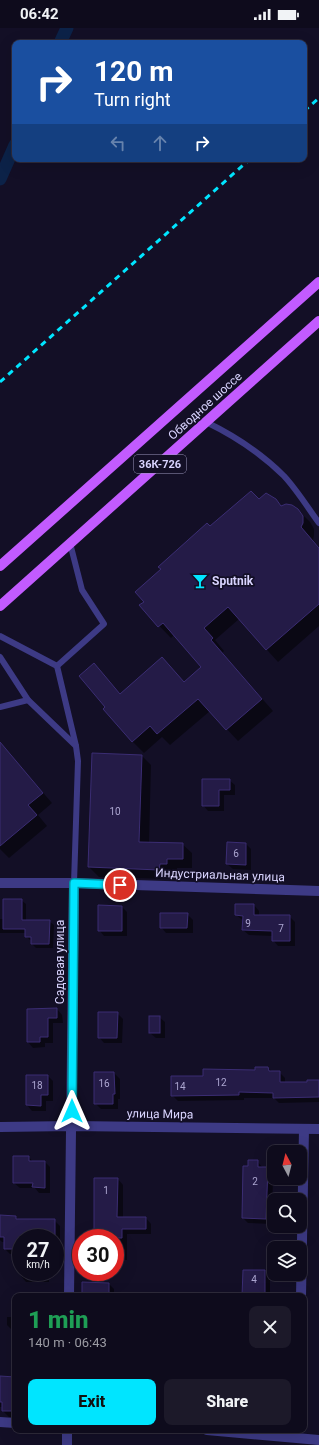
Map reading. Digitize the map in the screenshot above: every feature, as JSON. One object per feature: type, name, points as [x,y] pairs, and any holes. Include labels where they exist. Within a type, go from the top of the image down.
[{"type":"main road","name":"Обводное шоссе","points":[[0,566],[319,282]]},
{"type":"main road","name":"Обводное шоссе","points":[[0,606],[319,320]]},
{"type":"street","name":"Индустриальная улица","points":[[0,883],[74,883],[319,892]]},
{"type":"street","name":"Садовая улица","points":[[69,1293],[74,883]]},
{"type":"street","name":"улица Мира","points":[[0,1127],[72,1126],[304,1128],[319,1130]]},
{"type":"street","points":[[302,1293],[304,1128]]},
{"type":"street","points":[[0,1422],[12,1423]]},
{"type":"street","points":[[67,1433],[67,1445]]},
{"type":"street","points":[[242,1433],[319,1440]]},
{"type":"lane","points":[[206,422],[227,432],[256,451],[285,477],[319,523]]},
{"type":"lane","points":[[0,636],[57,666],[104,624],[82,590],[70,543]]},
{"type":"lane","points":[[0,658],[28,700],[76,746]]},
{"type":"lane","name":"Садовая улица","points":[[57,666],[76,746],[78,761],[74,883]]},
{"type":"lane","points":[[0,707],[28,700]]},
{"type":"building","name":"Sputnik","points":[[251,491],[259,499],[266,493],[276,499],[281,506],[286,504],[292,505],[298,509],[303,516],[303,523],[301,527],[319,548],[319,604],[266,650],[228,607],[204,628],[213,638],[211,640],[262,699],[226,730],[198,699],[157,734],[150,726],[132,742],[103,709],[105,707],[79,676],[94,663],[120,694],[162,657],[184,682],[201,667],[163,623],[158,627],[139,605],[144,602],[135,592],[161,569],[158,567],[207,523],[210,526]]},
{"type":"building","points":[[0,742],[43,793],[28,805],[37,815],[0,846]]},
{"type":"building","points":[[92,753],[142,755],[139,842],[183,843],[183,859],[167,859],[167,864],[160,864],[159,870],[88,867]]},
{"type":"building","points":[[202,779],[230,779],[230,790],[219,790],[219,806],[202,806]]},
{"type":"building","points":[[227,842],[246,843],[246,865],[226,864]]},
{"type":"building","points":[[3,899],[22,899],[22,920],[50,920],[49,944],[31,944],[31,937],[25,937],[25,929],[3,929]]},
{"type":"building","points":[[235,904],[254,904],[254,915],[290,915],[290,941],[272,941],[272,931],[242,930],[243,916],[235,915]]},
{"type":"building","points":[[98,905],[122,906],[122,931],[98,931]]},
{"type":"building","points":[[160,913],[188,913],[187,928],[160,928]]},
{"type":"building","points":[[57,1008],[57,1018],[48,1018],[48,1037],[40,1037],[40,1042],[27,1042],[27,1009]]},
{"type":"building","points":[[98,1012],[118,1012],[117,1038],[98,1038]]},
{"type":"building","points":[[149,1016],[160,1016],[160,1033],[149,1033]]},
{"type":"building","points":[[255,1067],[268,1067],[269,1071],[280,1071],[280,1082],[307,1082],[307,1080],[319,1080],[319,1097],[273,1098],[273,1093],[239,1092],[239,1095],[171,1096],[171,1076],[203,1076],[203,1069],[255,1070]]},
{"type":"building","points":[[94,1072],[114,1072],[115,1094],[113,1094],[113,1104],[94,1104]]},
{"type":"building","points":[[26,1075],[48,1075],[48,1095],[41,1095],[41,1106],[26,1105]]},
{"type":"building","points":[[13,1156],[29,1156],[29,1161],[45,1161],[45,1188],[32,1187],[33,1183],[13,1183]]},
{"type":"building","points":[[248,1160],[258,1160],[258,1167],[267,1167],[266,1219],[242,1218],[243,1166],[248,1166]]},
{"type":"building","points":[[94,1178],[118,1178],[117,1217],[146,1217],[146,1229],[94,1229]]},
{"type":"building","points":[[0,1215],[16,1216],[16,1219],[55,1219],[55,1229],[12,1229],[12,1249],[4,1249],[4,1237],[0,1237]]},
{"type":"building","points":[[243,1270],[265,1270],[265,1293],[242,1293]]},
{"type":"building","points":[[82,1282],[109,1283],[109,1293],[82,1293]]},
{"type":"building","points":[[0,1376],[12,1377],[12,1411],[2,1411],[2,1402],[0,1402]]},
{"type":"waterway","points":[[61,40],[67,28]]},
{"type":"waterway","points":[[0,179],[12,152]]},
{"type":"railway","points":[[307,108],[319,98]]},
{"type":"railway","points":[[0,382],[247,162]]},
{"type":"place","name":"Sputnik","points":[[200,581]]},
{"type":"route","points":[[72,1111],[74,883],[120,885]]}]
